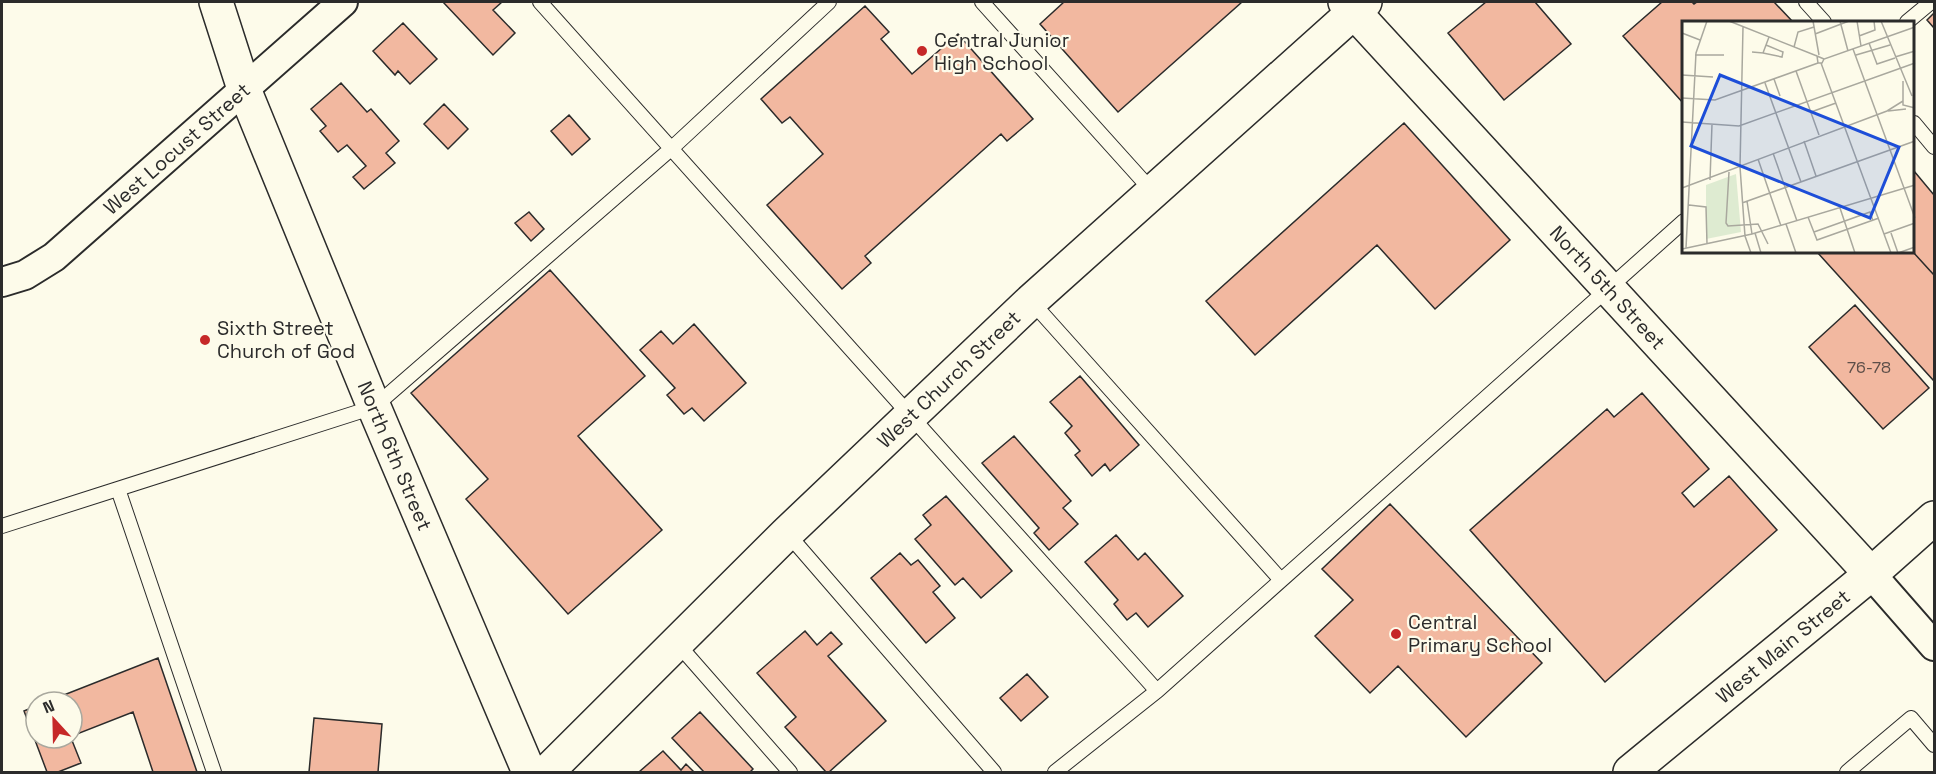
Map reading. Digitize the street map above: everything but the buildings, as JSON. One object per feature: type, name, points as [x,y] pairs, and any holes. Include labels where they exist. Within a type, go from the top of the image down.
[{"type":"street","name":"North 6th Street","points":[[216,2],[244,89],[374,407],[530,772]]},
{"type":"street","name":"West Locust Street","points":[[2,282],[25,274],[54,257],[343,2]]},
{"type":"street","name":"West Church Street","points":[[547,772],[787,533],[1030,301],[1154,192],[1355,5]]},
{"type":"street","name":"North 5th Street","points":[[1355,5],[1608,289],[1871,574]]},
{"type":"street","name":"West Main Street","points":[[1630,772],[1871,574],[1935,518]]},
{"type":"street","points":[[1871,574],[1935,646]]},
{"type":"lane","points":[[540,2],[1157,691]]},
{"type":"lane","points":[[2,526],[374,407],[672,148],[829,2]]},
{"type":"lane","points":[[1806,2],[1823,21]]},
{"type":"lane","points":[[1908,21],[1931,2]]},
{"type":"lane","points":[[990,4],[1154,192]]},
{"type":"lane","points":[[1915,124],[1935,147]]},
{"type":"lane","points":[[1055,772],[1157,691],[1682,223]]},
{"type":"lane","points":[[1030,301],[1281,579]]},
{"type":"lane","points":[[118,489],[214,772]]},
{"type":"lane","points":[[787,533],[994,772]]},
{"type":"lane","points":[[676,642],[790,772]]},
{"type":"lane","points":[[1847,772],[1911,718],[1935,745]]},
{"type":"place","name":"Central Junior High School","points":[[922,51]]},
{"type":"place","name":"Sixth Street Church of God","points":[[205,340]]},
{"type":"place","name":"Central Primary School","points":[[1396,634]]}]
